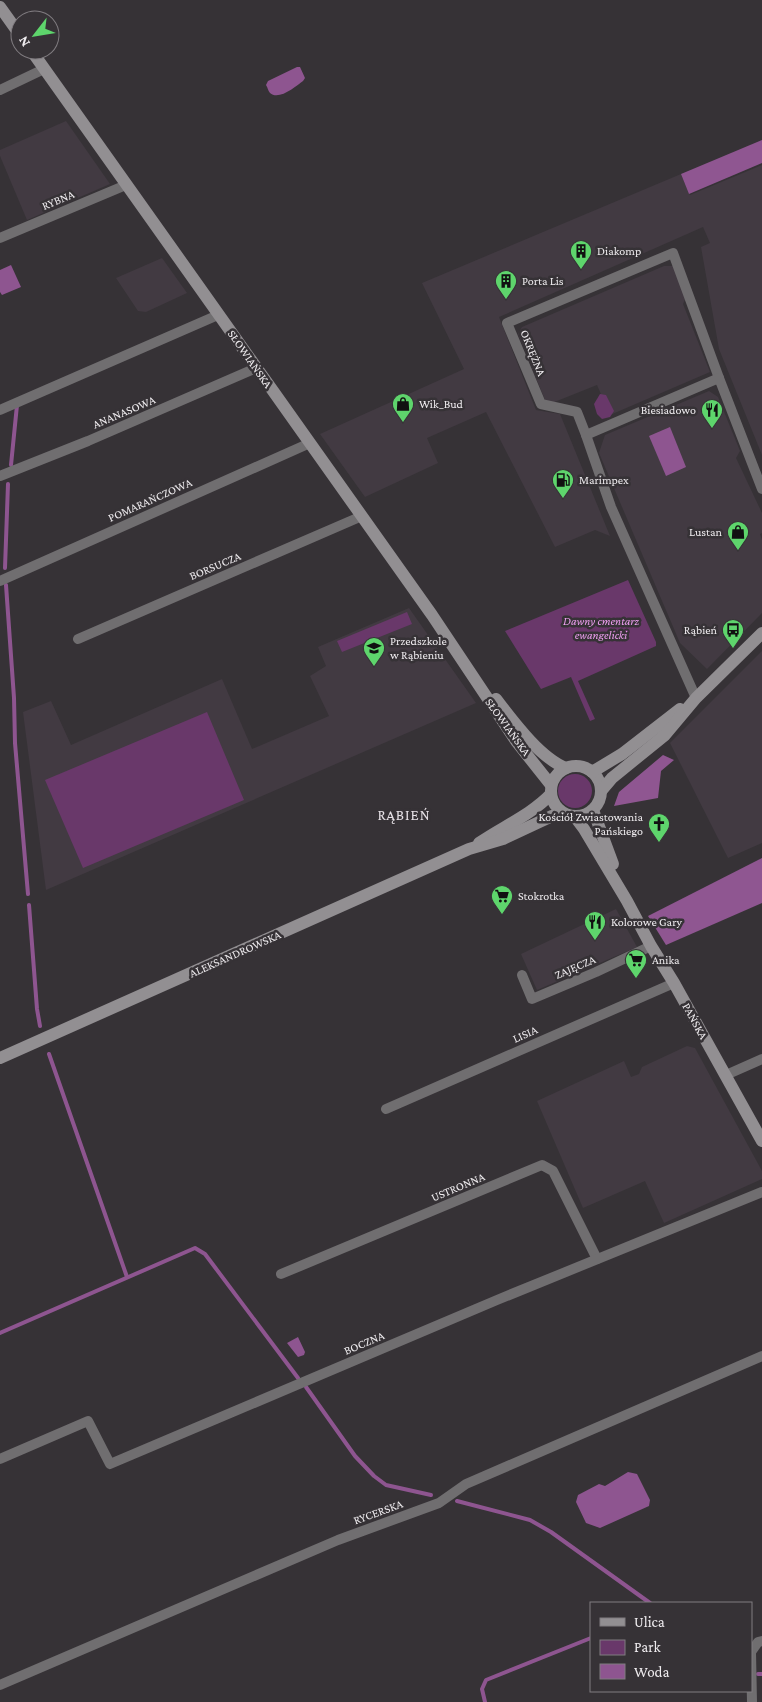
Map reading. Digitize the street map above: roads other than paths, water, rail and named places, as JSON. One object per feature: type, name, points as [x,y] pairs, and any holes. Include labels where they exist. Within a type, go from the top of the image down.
[{"type":"street","points":[[0,7],[10,21]]},
{"type":"street","name":"SŁOWIAŃSKA","points":[[38,60],[362,516],[468,667],[516,741],[537,765],[551,790]]},
{"type":"street","points":[[0,90],[44,69]]},
{"type":"street","name":"RYBNA","points":[[0,238],[126,184]]},
{"type":"street","name":"OKRĘŻNA","points":[[696,698],[612,507],[577,412],[541,404],[507,323],[673,253],[762,488]]},
{"type":"street","points":[[0,410],[218,314]]},
{"type":"street","name":"ANANASOWA","points":[[0,476],[88,441],[256,368]]},
{"type":"street","points":[[586,435],[719,378]]},
{"type":"street","name":"POMARAŃCZOWA","points":[[0,581],[310,444]]},
{"type":"street","name":"BORSUCZA","points":[[78,639],[362,516]]},
{"type":"street","points":[[601,791],[612,778],[665,735],[696,698],[762,632]]},
{"type":"street","name":"SŁOWIAŃSKA","points":[[468,667],[546,756],[557,765],[566,768]]},
{"type":"street","points":[[592,772],[617,758],[696,698]]},
{"type":"street","points":[[578,766],[592,772],[599,780],[601,791],[600,798],[593,810],[585,815],[570,815],[556,807],[551,790],[555,777],[566,768],[578,766]]},
{"type":"street","name":"ALEKSANDROWSKA","points":[[469,850],[499,829],[531,811],[551,790]]},
{"type":"street","name":"PAŃSKA","points":[[593,810],[628,901]]},
{"type":"street","name":"ALEKSANDROWSKA","points":[[0,1058],[469,850],[503,839],[552,816],[570,815]]},
{"type":"street","name":"PAŃSKA","points":[[570,815],[584,829],[628,901],[651,946],[674,983],[762,1141]]},
{"type":"street","name":"ZAJĘCZA","points":[[522,975],[532,998],[596,972],[651,946]]},
{"type":"street","name":"LISIA","points":[[386,1109],[674,983]]},
{"type":"street","points":[[726,1075],[762,1059]]},
{"type":"street","name":"USTRONNA","points":[[281,1274],[542,1165],[553,1171],[597,1259]]},
{"type":"street","name":"BOCZNA","points":[[0,1459],[88,1421],[110,1464],[497,1300],[762,1192]]},
{"type":"street","name":"RYCERSKA","points":[[0,1685],[338,1540],[439,1503],[466,1484],[762,1356]]},
{"type":"street","points":[[752,1651],[758,1642],[762,1641]]},
{"type":"water","points":[[300,67],[305,78],[303,81],[283,94],[274,95],[270,93],[266,85],[268,81]]},
{"type":"water","points":[[11,265],[21,287],[2,295],[0,292],[0,270]]},
{"type":"water","points":[[670,427],[686,467],[666,476],[649,436]]},
{"type":"water","points":[[298,1337],[305,1352],[304,1355],[298,1357],[287,1343]]},
{"type":"water","points":[[628,1472],[637,1474],[650,1500],[649,1506],[600,1528],[586,1523],[576,1502],[578,1495],[599,1484],[605,1486]]},
{"type":"waterway","points":[[11,465],[17,405]]},
{"type":"waterway","points":[[5,568],[8,484]]},
{"type":"waterway","points":[[6,585],[14,698],[15,743],[28,894]]},
{"type":"waterway","points":[[29,905],[40,1026]]},
{"type":"waterway","points":[[49,1054],[127,1277]]},
{"type":"waterway","points":[[0,1333],[195,1248],[205,1254],[298,1378]]},
{"type":"waterway","points":[[306,1387],[355,1456],[374,1476],[386,1485],[431,1495]]},
{"type":"waterway","points":[[457,1501],[530,1520],[551,1532],[649,1602]]},
{"type":"waterway","points":[[485,1702],[482,1689],[486,1680],[590,1638]]},
{"type":"place","name":"Diakomp","points":[[581,270]]},
{"type":"place","name":"Porta Lis","points":[[506,300]]},
{"type":"place","name":"Wik_Bud","points":[[403,423]]},
{"type":"place","name":"Biesiadowo","points":[[712,429]]},
{"type":"place","name":"Marimpex","points":[[563,499]]},
{"type":"place","name":"Lustan","points":[[738,551]]},
{"type":"place","name":"Rąbień","points":[[733,649]]},
{"type":"place","name":"Przedszkole w Rąbieniu","points":[[374,667]]},
{"type":"place","name":"Kościół Zwiastowania Pańskiego","points":[[659,843]]},
{"type":"place","name":"Stokrotka","points":[[502,915]]},
{"type":"place","name":"Kolorowe Gary","points":[[595,941]]},
{"type":"place","name":"Anika","points":[[636,979]]},
{"type":"district","name":"RĄBIEŃ","points":[[404,815]]},
{"type":"park label","name":"Dawny cmentarz ewangelicki","points":[[601,628]]}]
